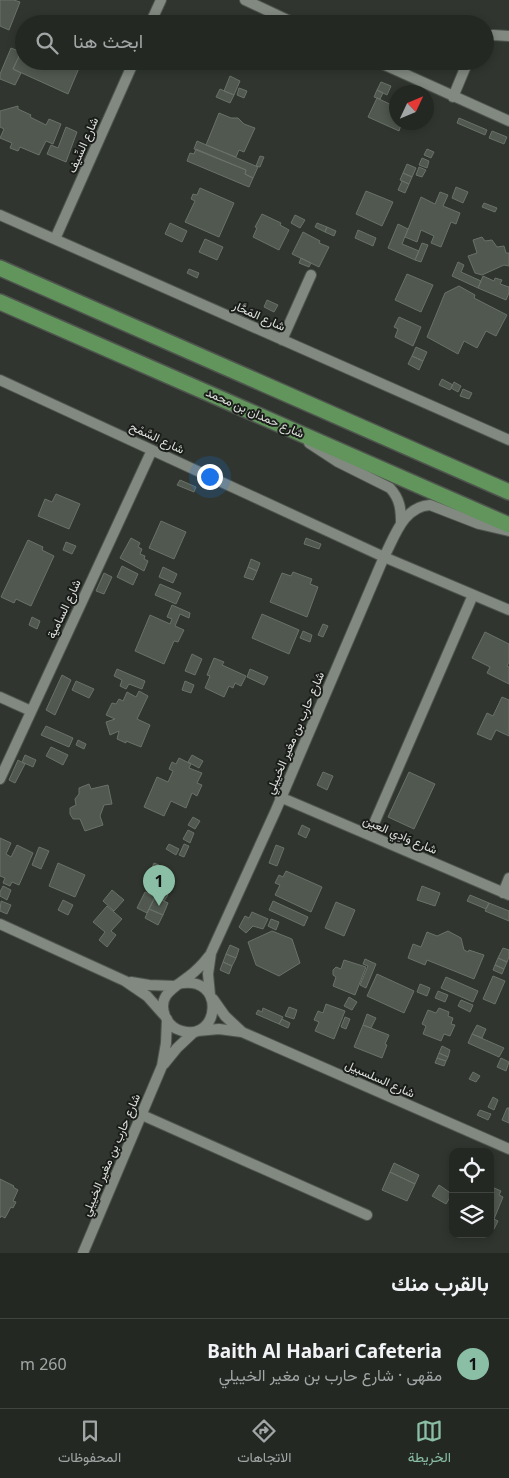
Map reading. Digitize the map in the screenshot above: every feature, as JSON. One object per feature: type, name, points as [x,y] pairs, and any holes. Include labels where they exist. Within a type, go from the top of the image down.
[{"type":"main road","points":[[0,268],[509,492]]},
{"type":"main road","name":"شارع حمدان بن محمد","points":[[0,302],[509,525]]},
{"type":"street","points":[[154,15],[161,0]]},
{"type":"street","points":[[245,0],[277,15]]},
{"type":"street","points":[[494,35],[509,36]]},
{"type":"street","name":"شارع السِّيف","points":[[55,238],[130,70]]},
{"type":"street","points":[[395,70],[509,121]]},
{"type":"street","points":[[453,97],[464,70]]},
{"type":"street","name":"شارع المَحَّار","points":[[0,215],[509,440]]},
{"type":"street","points":[[282,340],[311,276]]},
{"type":"street","name":"شارع السَّمْح","points":[[0,380],[384,557],[509,610]]},
{"type":"street","points":[[293,430],[338,462],[390,488],[400,502],[401,523]]},
{"type":"street","name":"شارع السامية","points":[[0,779],[152,450]]},
{"type":"street","name":"شارع حارب بن مغير الخييلي","points":[[176,985],[197,970],[211,953],[384,557],[401,523],[415,508],[430,505],[479,524],[509,531]]},
{"type":"street","points":[[369,835],[473,594]]},
{"type":"street","points":[[0,697],[31,711]]},
{"type":"street","name":"شارع وَادِي العين","points":[[280,798],[506,894]]},
{"type":"street","points":[[506,894],[509,878]]},
{"type":"street","points":[[0,924],[125,981],[147,996],[172,1026],[178,1030],[186,1032],[195,1031],[204,1027],[213,1014],[211,996],[196,983],[149,985],[125,981]]},
{"type":"street","name":"شارع حارب بن مغير الخييلي","points":[[211,953],[208,974],[211,996]]},
{"type":"street","points":[[166,1018],[164,1002],[169,990],[176,985]]},
{"type":"street","name":"شارع السلسبيل","points":[[211,996],[225,1016],[242,1032]]},
{"type":"street","name":"شارع حارب بن مغير الخييلي","points":[[83,1253],[162,1066],[166,1043],[166,1018]]},
{"type":"street","name":"شارع السلسبيل","points":[[195,1031],[219,1029],[242,1032],[509,1149]]},
{"type":"street","name":"شارع حارب بن مغير الخييلي","points":[[162,1066],[195,1031]]},
{"type":"street","points":[[142,1115],[367,1215]]},
{"type":"building","points":[[0,0],[20,2],[9,30],[0,26]]},
{"type":"building","points":[[11,48],[15,50],[15,65],[13,69],[21,73],[15,85],[0,79],[0,74]]},
{"type":"building","points":[[15,70],[78,70],[68,94]]},
{"type":"building","points":[[230,76],[240,81],[234,95],[224,91]]},
{"type":"building","points":[[381,82],[389,85],[387,95],[377,90]]},
{"type":"building","points":[[239,88],[247,91],[244,98],[237,95]]},
{"type":"building","points":[[220,89],[234,95],[230,103],[216,97]]},
{"type":"building","points":[[377,90],[383,93],[380,99],[374,97]]},
{"type":"building","points":[[377,98],[389,104],[389,126],[368,117]]},
{"type":"building","points":[[18,106],[18,109],[46,125],[49,119],[61,124],[53,144],[46,141],[39,155],[20,147],[18,151],[10,148],[12,143],[0,138],[4,129],[0,127],[0,111]]},
{"type":"building","points":[[219,113],[231,118],[238,118],[244,124],[255,128],[244,152],[239,150],[236,157],[206,145]]},
{"type":"building","points":[[459,118],[487,130],[485,135],[457,123]]},
{"type":"building","points":[[66,127],[77,132],[66,162],[47,154],[51,145],[58,148]]},
{"type":"building","points":[[492,131],[507,137],[504,144],[489,138]]},
{"type":"building","points":[[197,141],[258,167],[253,178],[245,174],[246,170],[194,149]]},
{"type":"building","points":[[196,149],[246,170],[245,174],[253,178],[249,187],[187,161],[190,153],[194,154]]},
{"type":"building","points":[[427,149],[434,152],[431,158],[424,155]]},
{"type":"building","points":[[260,156],[264,157],[260,167],[256,166]]},
{"type":"building","points":[[422,158],[429,161],[427,168],[419,165]]},
{"type":"building","points":[[407,164],[416,168],[412,177],[403,173]]},
{"type":"building","points":[[419,167],[426,170],[422,177],[416,175]]},
{"type":"building","points":[[403,173],[412,177],[409,184],[400,180]]},
{"type":"building","points":[[402,181],[409,184],[405,193],[398,190]]},
{"type":"building","points":[[456,187],[468,192],[463,203],[452,198]]},
{"type":"building","points":[[200,188],[234,203],[219,237],[185,222],[195,201],[191,199],[193,194],[197,195]]},
{"type":"building","points":[[366,191],[393,202],[382,226],[356,214]]},
{"type":"building","points":[[440,192],[448,195],[443,206],[460,213],[456,224],[451,222],[441,247],[431,243],[434,236],[421,230],[417,242],[405,237],[421,197],[435,204]]},
{"type":"building","points":[[484,203],[497,208],[495,212],[482,207]]},
{"type":"building","points":[[262,214],[281,223],[280,225],[289,230],[279,250],[253,237],[257,228],[255,227]]},
{"type":"building","points":[[295,215],[305,220],[300,228],[291,223]]},
{"type":"building","points":[[170,223],[187,231],[182,242],[165,234]]},
{"type":"building","points":[[317,223],[327,227],[325,232],[315,227]]},
{"type":"building","points":[[398,224],[408,229],[402,244],[419,251],[415,260],[388,248]]},
{"type":"building","points":[[327,227],[336,231],[334,236],[325,232]]},
{"type":"building","points":[[358,230],[376,238],[373,246],[355,238]]},
{"type":"building","points":[[303,232],[320,241],[319,243],[329,247],[319,267],[292,254]]},
{"type":"building","points":[[482,237],[485,241],[492,240],[497,247],[504,246],[506,253],[509,253],[509,266],[504,265],[482,275],[475,273],[468,256],[477,253],[473,240]]},
{"type":"building","points":[[205,239],[223,247],[217,260],[199,252]]},
{"type":"building","points":[[422,243],[428,245],[421,262],[415,260]]},
{"type":"building","points":[[301,258],[311,263],[309,267],[299,263]]},
{"type":"building","points":[[458,262],[464,265],[461,272],[481,281],[478,288],[452,276]]},
{"type":"building","points":[[189,269],[199,273],[197,278],[187,273]]},
{"type":"building","points":[[407,274],[433,285],[421,312],[395,300]]},
{"type":"building","points":[[483,276],[494,281],[495,278],[502,280],[500,284],[509,287],[506,300],[478,288]]},
{"type":"building","points":[[459,286],[475,295],[474,298],[507,315],[496,336],[486,331],[477,348],[464,341],[458,354],[427,337],[445,293]]},
{"type":"building","points":[[267,300],[278,305],[274,312],[264,307]]},
{"type":"building","points":[[399,317],[421,327],[413,346],[395,337],[398,329],[394,327]]},
{"type":"building","points":[[416,347],[427,352],[423,361],[412,356]]},
{"type":"building","points":[[412,356],[423,361],[419,370],[408,364]]},
{"type":"building","points":[[442,379],[453,385],[450,390],[439,385]]},
{"type":"building","points":[[454,382],[461,386],[458,392],[451,388]]},
{"type":"building","points":[[463,389],[472,393],[469,399],[460,396]]},
{"type":"building","points":[[180,480],[196,487],[194,492],[177,485]]},
{"type":"building","points":[[56,494],[80,504],[69,529],[38,516],[45,499],[52,502]]},
{"type":"building","points":[[161,521],[186,532],[174,559],[149,548]]},
{"type":"building","points":[[131,538],[140,543],[138,547],[142,549],[140,554],[145,556],[144,559],[148,561],[144,571],[120,558]]},
{"type":"building","points":[[306,538],[321,544],[319,549],[304,544]]},
{"type":"building","points":[[28,540],[43,547],[42,550],[54,556],[31,606],[16,599],[14,603],[1,597]]},
{"type":"building","points":[[66,542],[76,546],[72,554],[63,550]]},
{"type":"building","points":[[251,559],[260,563],[257,571],[248,567]]},
{"type":"building","points":[[122,566],[138,574],[133,585],[117,577]]},
{"type":"building","points":[[163,567],[177,574],[173,583],[159,577]]},
{"type":"building","points":[[248,567],[257,571],[253,580],[244,577]]},
{"type":"building","points":[[293,572],[312,579],[310,584],[318,587],[307,617],[270,602],[282,573],[291,576]]},
{"type":"building","points":[[104,573],[112,577],[104,594],[96,591]]},
{"type":"building","points":[[160,584],[181,593],[176,604],[155,595]]},
{"type":"building","points":[[172,605],[190,613],[189,618],[180,614],[175,626],[184,630],[178,642],[174,641],[164,664],[135,651],[150,615],[170,624],[172,619],[167,617]]},
{"type":"building","points":[[262,614],[299,630],[289,654],[252,638]]},
{"type":"building","points":[[32,617],[40,621],[37,629],[29,625]]},
{"type":"building","points":[[323,624],[328,626],[323,637],[318,635]]},
{"type":"building","points":[[303,631],[312,635],[310,642],[300,638]]},
{"type":"building","points":[[485,632],[509,644],[509,662],[507,666],[509,667],[509,684],[487,673],[490,667],[472,658]]},
{"type":"building","points":[[192,654],[202,659],[195,675],[185,671]]},
{"type":"building","points":[[214,658],[224,662],[222,665],[246,676],[241,686],[235,683],[233,688],[229,686],[224,697],[205,688],[210,676],[207,675]]},
{"type":"building","points":[[117,669],[145,681],[142,689],[129,684],[126,689],[120,686],[122,680],[114,676]]},
{"type":"building","points":[[250,669],[268,677],[264,685],[247,677]]},
{"type":"building","points":[[62,675],[71,680],[55,715],[46,710]]},
{"type":"building","points":[[76,681],[94,689],[89,698],[72,690]]},
{"type":"building","points":[[185,681],[194,685],[191,693],[182,690]]},
{"type":"building","points":[[139,691],[148,696],[137,719],[150,725],[141,747],[117,739],[119,731],[110,735],[106,722],[115,719],[106,715],[112,703],[116,704],[119,699],[123,701],[127,692],[136,697]]},
{"type":"building","points":[[502,697],[509,700],[509,736],[496,730],[491,740],[477,734],[487,713],[493,716]]},
{"type":"building","points":[[46,726],[73,738],[69,747],[41,735]]},
{"type":"building","points":[[78,740],[86,744],[84,749],[76,745]]},
{"type":"building","points":[[51,747],[68,755],[63,765],[46,756]]},
{"type":"building","points":[[25,755],[36,760],[33,767],[22,762]]},
{"type":"building","points":[[192,755],[203,761],[199,768],[188,762]]},
{"type":"building","points":[[179,758],[191,764],[189,768],[202,773],[197,783],[202,785],[197,796],[192,793],[186,808],[171,801],[164,816],[144,807],[157,777],[168,782],[173,771],[169,769],[172,762],[176,764]]},
{"type":"building","points":[[18,760],[25,764],[15,783],[9,780]]},
{"type":"building","points":[[323,772],[333,776],[327,790],[317,785]]},
{"type":"building","points":[[409,772],[435,784],[414,829],[388,817]]},
{"type":"building","points":[[89,784],[91,789],[108,785],[112,804],[104,805],[100,816],[103,825],[85,831],[80,819],[73,819],[70,814],[70,808],[76,805],[75,799],[79,794],[79,788]]},
{"type":"building","points":[[193,817],[200,821],[195,829],[188,825]]},
{"type":"building","points":[[302,825],[310,829],[306,838],[298,834]]},
{"type":"building","points":[[188,830],[194,833],[190,843],[183,839]]},
{"type":"building","points":[[0,838],[11,843],[6,854],[11,857],[17,845],[33,853],[19,885],[12,882],[10,886],[3,883],[5,878],[0,876]]},
{"type":"building","points":[[169,844],[179,849],[176,855],[166,849]]},
{"type":"building","points":[[184,844],[189,846],[184,857],[179,855]]},
{"type":"building","points":[[276,845],[284,848],[277,866],[269,863]]},
{"type":"building","points":[[39,847],[49,851],[41,869],[32,865]]},
{"type":"building","points":[[58,863],[85,875],[75,897],[49,886]]},
{"type":"building","points":[[154,863],[159,865],[153,877],[149,875]]},
{"type":"building","points":[[286,871],[322,887],[311,912],[275,895],[280,885],[275,883],[279,875],[283,877]]},
{"type":"building","points":[[3,886],[11,890],[7,900],[0,896]]},
{"type":"building","points":[[422,886],[440,893],[435,906],[417,900]]},
{"type":"building","points":[[112,890],[124,900],[114,911],[103,901]]},
{"type":"building","points":[[145,892],[155,897],[147,913],[137,908]]},
{"type":"building","points":[[161,892],[168,895],[164,901],[158,898]]},
{"type":"building","points":[[470,895],[489,903],[486,909],[467,901]]},
{"type":"building","points":[[155,897],[168,903],[163,915],[149,909]]},
{"type":"building","points":[[63,900],[73,905],[68,915],[58,910]]},
{"type":"building","points":[[1,901],[11,905],[7,914],[0,911]]},
{"type":"building","points":[[273,901],[308,917],[304,926],[269,910]]},
{"type":"building","points":[[336,902],[355,910],[344,936],[325,928]]},
{"type":"building","points":[[489,903],[509,911],[509,921],[485,911]]},
{"type":"building","points":[[107,906],[122,919],[111,931],[116,935],[107,947],[99,940],[105,932],[93,922]]},
{"type":"building","points":[[149,909],[163,915],[158,925],[145,918]]},
{"type":"building","points":[[252,912],[268,919],[263,929],[253,926],[246,933],[239,927],[245,916],[249,918]]},
{"type":"building","points":[[271,919],[279,922],[276,930],[268,926]]},
{"type":"building","points":[[272,931],[292,939],[300,963],[279,976],[256,965],[248,942]]},
{"type":"building","points":[[448,931],[461,938],[464,950],[484,955],[474,979],[427,960],[425,965],[408,958],[413,944],[421,947],[427,932],[437,936]]},
{"type":"building","points":[[230,945],[239,949],[236,958],[226,954]]},
{"type":"building","points":[[503,948],[509,950],[507,962],[498,958]]},
{"type":"building","points":[[226,954],[236,958],[232,966],[223,962]]},
{"type":"building","points":[[498,958],[507,962],[504,969],[495,965]]},
{"type":"building","points":[[365,959],[376,964],[366,988],[360,985],[368,966],[363,964]]},
{"type":"building","points":[[344,960],[366,967],[355,995],[333,986],[336,977],[333,975],[333,970],[336,967],[341,969]]},
{"type":"building","points":[[223,962],[232,966],[229,974],[220,970]]},
{"type":"building","points":[[495,965],[504,969],[502,974],[493,970]]},
{"type":"building","points":[[377,974],[414,991],[404,1013],[367,996]]},
{"type":"building","points":[[493,976],[505,981],[495,1004],[483,999]]},
{"type":"building","points":[[446,977],[478,991],[473,1002],[441,988]]},
{"type":"building","points":[[420,984],[430,988],[427,996],[417,992]]},
{"type":"building","points":[[438,991],[448,995],[445,1002],[435,998]]},
{"type":"building","points":[[349,997],[357,1002],[352,1010],[344,1006]]},
{"type":"building","points":[[461,1000],[473,1005],[470,1012],[458,1006]]},
{"type":"building","points":[[326,1004],[345,1011],[334,1039],[315,1031],[319,1022],[314,1020],[318,1011],[323,1013]]},
{"type":"building","points":[[289,1007],[297,1010],[294,1019],[285,1016]]},
{"type":"building","points":[[263,1008],[283,1017],[279,1024],[256,1014],[258,1010],[262,1012]]},
{"type":"building","points":[[439,1008],[449,1012],[448,1016],[453,1018],[451,1024],[455,1025],[450,1036],[444,1034],[441,1041],[423,1034],[426,1026],[422,1024],[428,1010],[436,1013]]},
{"type":"building","points":[[367,1014],[376,1018],[371,1028],[363,1025]]},
{"type":"building","points":[[345,1017],[350,1019],[346,1029],[341,1027]]},
{"type":"building","points":[[282,1019],[290,1023],[288,1028],[279,1024]]},
{"type":"building","points":[[363,1025],[389,1035],[382,1058],[354,1047]]},
{"type":"building","points":[[477,1025],[486,1029],[482,1038],[472,1034]]},
{"type":"building","points":[[472,1034],[504,1048],[499,1057],[468,1043]]},
{"type":"building","points":[[442,1046],[450,1050],[448,1057],[439,1053]]},
{"type":"building","points":[[439,1053],[448,1057],[446,1061],[437,1058]]},
{"type":"building","points":[[437,1058],[446,1061],[444,1066],[435,1063]]},
{"type":"building","points":[[501,1058],[509,1062],[506,1071],[497,1067]]},
{"type":"building","points":[[473,1072],[480,1076],[476,1082],[469,1079]]},
{"type":"building","points":[[493,1097],[498,1100],[494,1110],[488,1107]]},
{"type":"building","points":[[507,1108],[509,1108],[509,1123],[502,1120]]},
{"type":"building","points":[[480,1110],[491,1114],[488,1120],[477,1115]]},
{"type":"building","points":[[394,1163],[419,1175],[415,1184],[390,1172]]},
{"type":"building","points":[[390,1172],[415,1184],[407,1201],[382,1190]]},
{"type":"building","points":[[0,1179],[18,1190],[13,1201],[16,1202],[5,1218],[1,1216],[0,1218]]},
{"type":"building","points":[[439,1185],[449,1192],[449,1199],[446,1204],[432,1196]]},
{"type":"building","points":[[494,1188],[501,1191],[499,1195],[503,1197],[494,1219]]},
{"type":"building","points":[[494,1219],[498,1221],[494,1229]]},
{"type":"place","name":"Baith Al Habari Cafeteria","points":[[159,906]]}]
